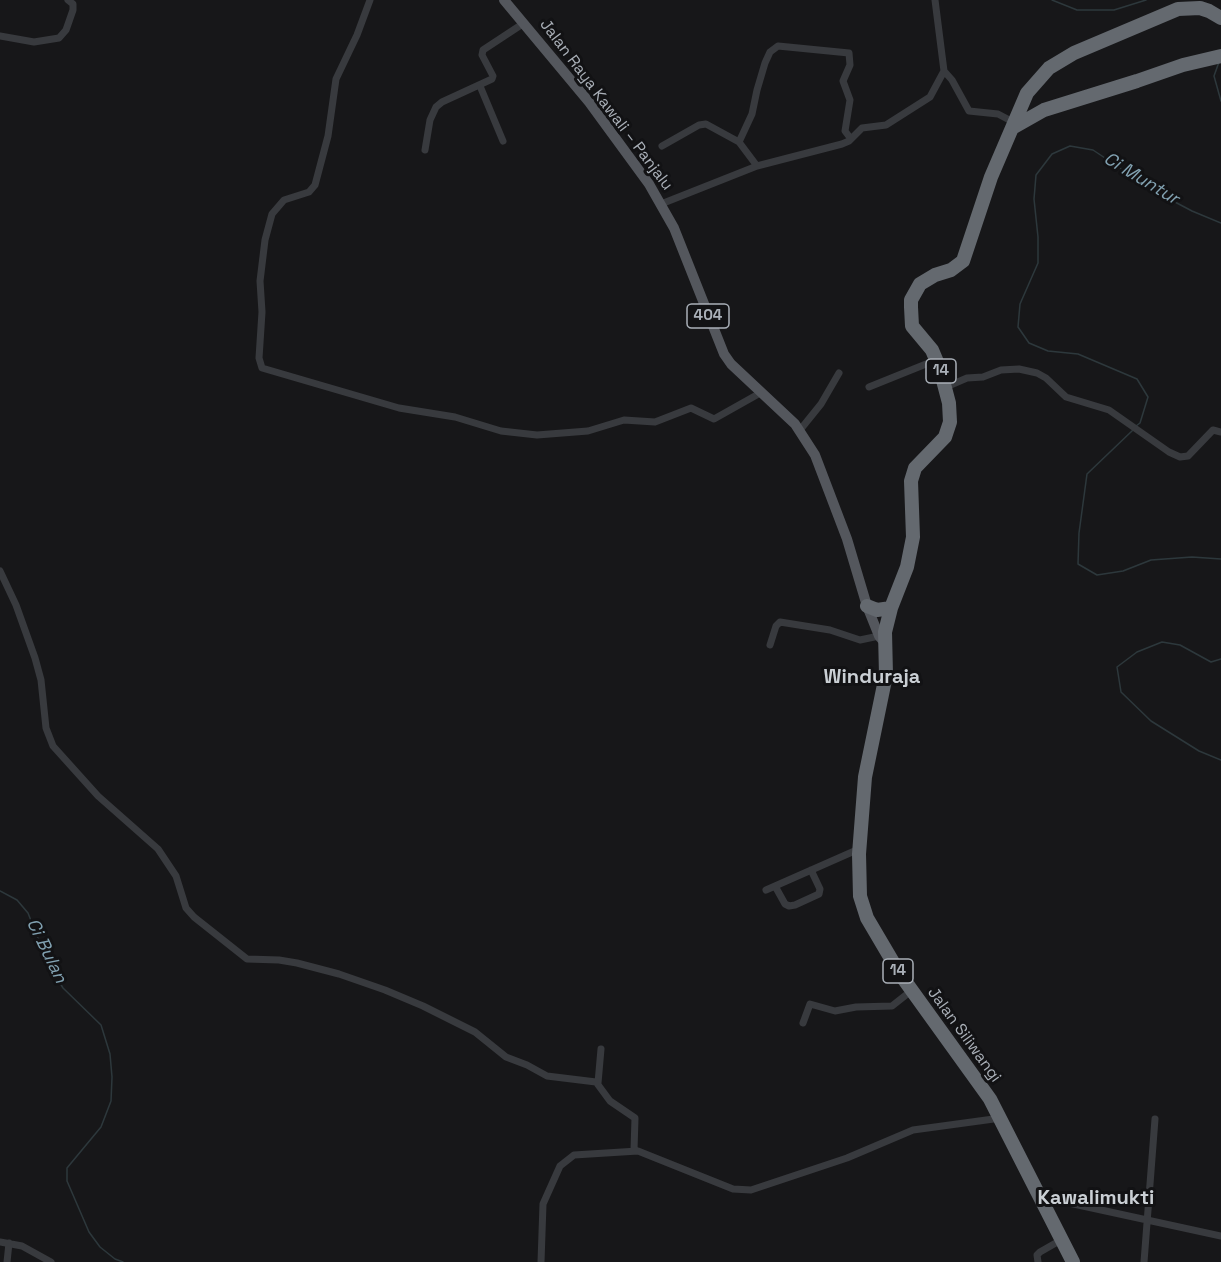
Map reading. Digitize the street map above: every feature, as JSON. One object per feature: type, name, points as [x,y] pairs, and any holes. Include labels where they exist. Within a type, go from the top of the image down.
[{"type":"highway","name":"14","points":[[882,640],[891,608],[907,567],[913,537],[910,490],[912,474],[945,437],[950,412],[946,387],[937,360],[912,326],[911,300],[920,284],[926,279],[951,270],[963,261],[979,208],[1028,93],[1049,68],[1074,53],[1164,14],[1200,8],[1221,18]]},
{"type":"highway","points":[[1015,125],[1044,110],[1183,65],[1221,56]]},
{"type":"highway","points":[[867,606],[877,610],[891,608]]},
{"type":"highway","name":"Jalan Siliwangi","points":[[882,640],[886,675],[865,777],[859,849],[859,886],[863,909],[911,991],[982,1086],[1001,1118],[1073,1262]]},
{"type":"main road","name":"Jalan Raya Kawali – Panjalu","points":[[504,0],[589,102],[649,183],[674,228],[724,354],[731,364],[800,430],[815,455],[847,539],[867,606],[882,640]]},
{"type":"street","points":[[0,36],[34,42],[59,38],[64,33],[73,10],[73,4],[68,0]]},
{"type":"street","points":[[370,0],[360,28],[336,79],[328,136],[314,188],[309,192],[284,200],[274,209],[270,220],[262,261],[259,358],[262,368],[399,408],[456,417],[501,431],[527,435],[583,432],[627,420],[655,422],[691,408],[714,419],[762,392]]},
{"type":"street","points":[[661,204],[757,166],[842,144],[862,128],[888,124],[930,97],[944,72],[935,0]]},
{"type":"street","points":[[425,150],[430,120],[436,107],[442,102],[492,80],[493,76],[482,55],[483,50],[525,23]]},
{"type":"street","points":[[739,142],[752,114],[765,63],[770,52],[778,46],[849,53],[850,65],[843,81],[850,100],[845,130],[851,138]]},
{"type":"street","points":[[944,72],[952,80],[969,111],[998,114],[1015,125]]},
{"type":"street","points":[[480,86],[503,141]]},
{"type":"street","points":[[662,146],[704,124],[739,142],[757,166]]},
{"type":"street","points":[[869,387],[937,360]]},
{"type":"street","points":[[946,387],[967,378],[982,377],[1001,370],[1030,371],[1046,378],[1066,397],[1105,408],[1169,452],[1185,457],[1213,430],[1221,432]]},
{"type":"street","points":[[800,430],[821,404],[839,373]]},
{"type":"street","points":[[0,571],[16,605],[35,658],[41,680],[46,728],[53,746],[98,796],[158,849],[176,876],[186,908],[194,917],[247,959],[297,963],[339,974],[385,990],[475,1032],[506,1057],[546,1076],[591,1080],[598,1083],[610,1101],[635,1118],[634,1150]]},
{"type":"street","points":[[770,645],[776,626],[780,622],[830,630],[860,640],[882,640]]},
{"type":"street","points":[[766,890],[859,849]]},
{"type":"street","points":[[775,886],[785,904],[795,905],[819,894],[820,889],[811,870]]},
{"type":"street","points":[[802,1023],[810,1004],[835,1011],[854,1007],[892,1006],[911,991]]},
{"type":"street","points":[[598,1083],[601,1049]]},
{"type":"street","points":[[541,1262],[543,1204],[560,1166],[574,1155],[634,1150],[733,1189],[751,1190],[847,1158],[913,1130],[1001,1118]]},
{"type":"street","points":[[1144,1262],[1155,1119]]},
{"type":"street","points":[[1040,1199],[1069,1203],[1221,1236]]},
{"type":"street","points":[[1038,1262],[1037,1255],[1040,1252],[1061,1240]]},
{"type":"street","points":[[0,1242],[29,1249],[50,1262]]},
{"type":"street","points":[[7,1262],[9,1243]]},
{"type":"waterway","name":"Ci Muntur","points":[[1052,0],[1077,10],[1114,10],[1146,0]]},
{"type":"waterway","name":"Ci Muntur","points":[[1219,62],[1214,76],[1221,101]]},
{"type":"waterway","name":"Ci Muntur","points":[[1136,426],[1140,423],[1148,397],[1137,379],[1078,354],[1048,351],[1029,343],[1018,327],[1020,304],[1038,263],[1034,199],[1036,175],[1052,154],[1070,146],[1093,150],[1156,192],[1221,223]]},
{"type":"waterway","name":"Ci Muntur","points":[[1133,430],[1087,474],[1079,533],[1078,564],[1097,575],[1123,571],[1151,560],[1192,557],[1221,559]]},
{"type":"waterway","name":"Ci Muntur","points":[[1221,659],[1211,662],[1180,645],[1162,642],[1137,652],[1117,667],[1121,692],[1151,721],[1199,751],[1221,760]]},
{"type":"waterway","name":"Ci Bulan","points":[[0,891],[17,900],[28,913],[47,961],[63,988],[101,1025],[110,1054],[111,1101],[101,1127],[67,1168],[67,1181],[89,1232],[100,1247],[115,1259],[123,1262]]},
{"type":"district","name":"Winduraja","points":[[872,678]]},
{"type":"district","name":"Kawalimukti","points":[[1096,1199]]}]
